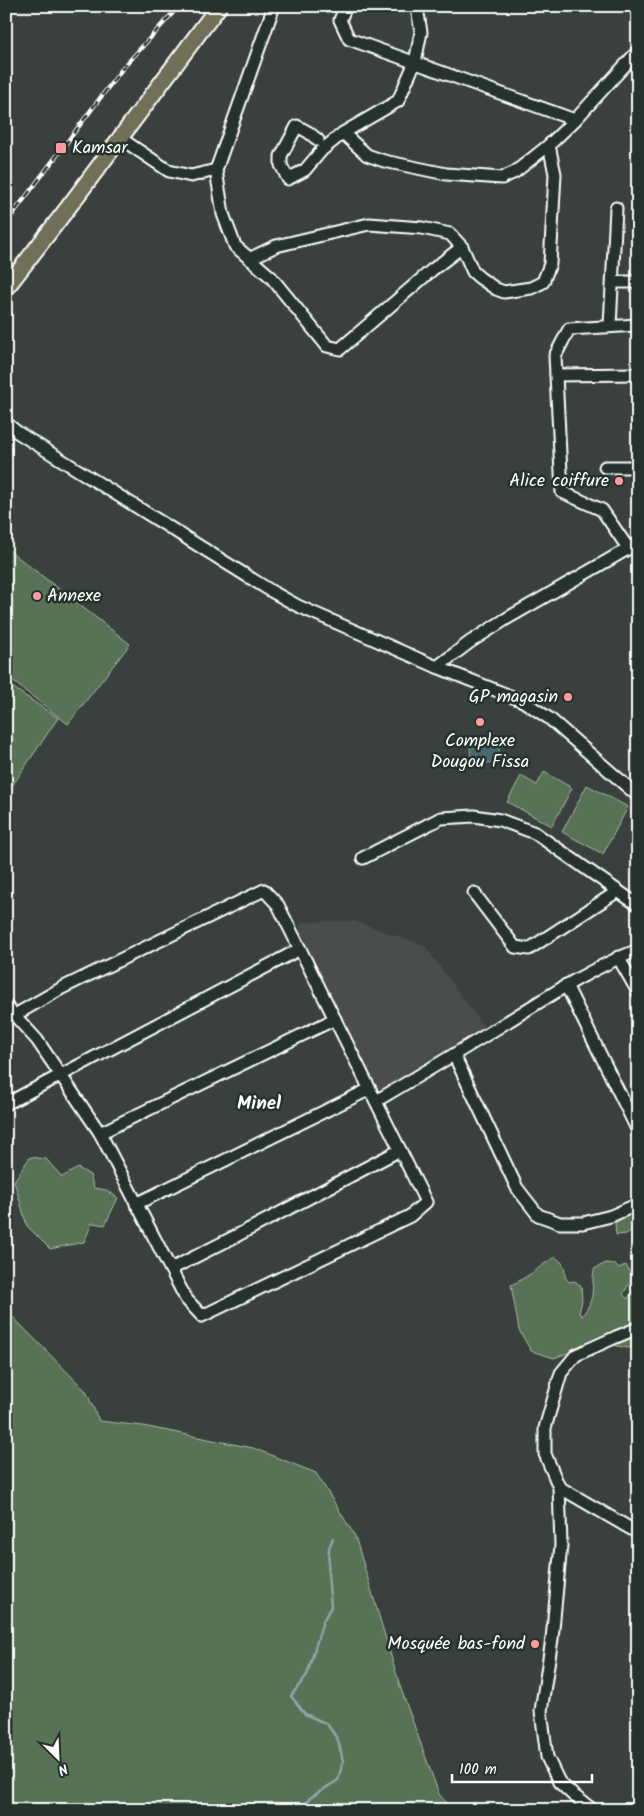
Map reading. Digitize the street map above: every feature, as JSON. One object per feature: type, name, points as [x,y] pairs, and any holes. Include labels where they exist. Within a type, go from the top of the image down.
[{"type":"main road","points":[[6,288],[218,6]]},
{"type":"street","points":[[274,6],[216,170],[222,214],[235,246],[271,277],[327,346],[340,349],[432,270],[462,247]]},
{"type":"street","points":[[346,6],[340,20],[349,39],[575,120]]},
{"type":"street","points":[[318,140],[298,126],[282,156],[281,166],[288,179],[305,170],[322,150],[343,133],[398,101],[415,62],[421,32],[415,6]]},
{"type":"street","points":[[343,133],[367,155],[384,161],[446,174],[502,178],[515,172],[549,145],[575,120],[638,51]]},
{"type":"street","points":[[120,138],[169,170],[191,176],[216,170]]},
{"type":"street","points":[[251,258],[276,246],[369,224],[436,230],[450,234],[462,247],[473,272],[496,289],[504,292],[531,288],[543,282],[550,264],[555,174],[549,145]]},
{"type":"street","points":[[610,326],[616,208]]},
{"type":"street","points":[[613,282],[638,282]]},
{"type":"street","points":[[437,667],[470,642],[506,619],[633,545],[602,510],[562,492],[555,356],[569,329],[638,325]]},
{"type":"street","points":[[556,375],[638,374]]},
{"type":"street","points":[[6,423],[17,432],[298,606],[437,667],[523,702],[550,719],[638,796]]},
{"type":"street","points":[[605,467],[638,467]]},
{"type":"street","points":[[363,858],[441,818],[474,816],[500,820],[536,833],[638,906]]},
{"type":"street","points":[[6,1006],[37,1040],[100,1134],[186,1299],[202,1316],[410,1216],[426,1202],[278,905],[264,890],[62,988],[15,1015]]},
{"type":"street","points":[[474,893],[515,947],[529,949],[618,891]]},
{"type":"street","points":[[6,1104],[300,949]]},
{"type":"street","points":[[376,1101],[566,985],[618,957],[638,950]]},
{"type":"street","points":[[618,957],[638,992]]},
{"type":"street","points":[[566,985],[638,1131]]},
{"type":"street","points":[[100,1134],[335,1019]]},
{"type":"street","points":[[454,1055],[518,1188],[538,1215],[560,1223],[583,1223],[611,1216],[638,1204]]},
{"type":"street","points":[[136,1204],[370,1089]]},
{"type":"street","points":[[171,1268],[400,1150]]},
{"type":"street","points":[[593,1810],[559,1782],[547,1757],[541,1711],[552,1639],[561,1546],[559,1487],[545,1454],[545,1428],[561,1373],[576,1355],[638,1328]]},
{"type":"street","points":[[559,1487],[638,1533]]},
{"type":"shaded area","points":[[355,921],[425,946],[487,1031],[376,1093],[296,951],[301,922]]},
{"type":"green space","name":"Annexe","points":[[6,548],[130,644],[68,724],[6,676]]},
{"type":"green space","points":[[6,683],[58,718],[6,795]]},
{"type":"green space","points":[[544,772],[572,788],[552,826],[507,802],[521,776],[537,785]]},
{"type":"green space","points":[[587,785],[628,807],[603,854],[562,832]]},
{"type":"green space","points":[[30,1157],[46,1159],[62,1177],[78,1168],[90,1175],[94,1188],[106,1190],[118,1198],[105,1225],[92,1223],[84,1242],[50,1249],[27,1226],[14,1181]]},
{"type":"green space","points":[[638,1212],[638,1226],[626,1234],[616,1235],[615,1223],[624,1217]]},
{"type":"green space","points":[[555,1257],[563,1265],[565,1277],[569,1282],[575,1281],[581,1286],[582,1301],[579,1313],[582,1316],[591,1299],[594,1269],[606,1263],[614,1264],[618,1268],[626,1265],[631,1277],[630,1283],[623,1294],[627,1299],[638,1285],[638,1345],[628,1348],[598,1342],[554,1358],[531,1351],[519,1330],[511,1285]]},
{"type":"green space","points":[[6,1310],[86,1391],[99,1421],[143,1426],[253,1448],[316,1473],[355,1536],[401,1689],[439,1794],[453,1810],[6,1810]]},
{"type":"water","points":[[499,745],[500,762],[471,764],[470,747]]},
{"type":"waterway","points":[[300,1810],[310,1798],[338,1780],[343,1761],[338,1740],[327,1724],[305,1714],[291,1696],[307,1675],[323,1621],[331,1607],[328,1573],[329,1548],[333,1538]]},
{"type":"railway","points":[[6,223],[122,69],[179,6]]},
{"type":"place","name":"Kamsar","points":[[61,148]]},
{"type":"place","name":"Alice coiffure","points":[[619,481]]},
{"type":"place","name":"Annexe","points":[[37,596]]},
{"type":"place","name":"GP magasin","points":[[568,697]]},
{"type":"place","name":"Complexe Dougou Fissa","points":[[480,722]]},
{"type":"place","name":"Mosquée bas-fond","points":[[535,1644]]},
{"type":"district","name":"Minel","points":[[259,1104]]}]
